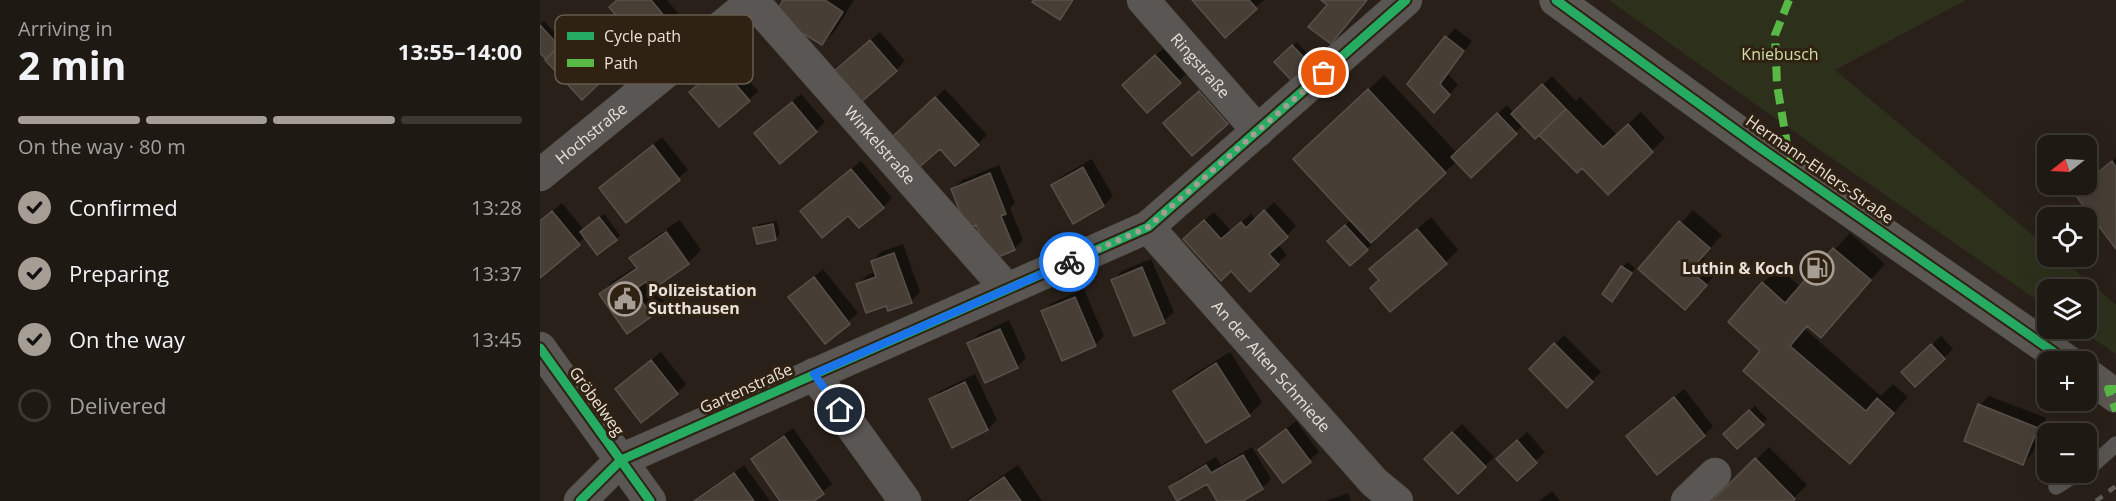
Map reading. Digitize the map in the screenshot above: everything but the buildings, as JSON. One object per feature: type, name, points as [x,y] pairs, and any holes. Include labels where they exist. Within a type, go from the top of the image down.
[{"type":"street","name":"Ringstraße","points":[[1143,0],[1258,131]]},
{"type":"street","name":"Gartenstraße","points":[[580,501],[621,460],[1148,227],[1406,0]]},
{"type":"street","name":"Hermann-Ehlers-Straße","points":[[1556,0],[1756,145],[2052,351]]},
{"type":"street","name":"Hochstraße","points":[[736,15],[753,1]]},
{"type":"street","name":"Winkelstraße","points":[[753,1],[1006,289]]},
{"type":"street","name":"Hochstraße","points":[[540,175],[651,84]]},
{"type":"street","name":"An der Alten Schmiede","points":[[1148,227],[1374,482],[1397,501]]},
{"type":"street","name":"Gröbelweg","points":[[540,348],[650,501]]},
{"type":"street","points":[[814,374],[905,501]]},
{"type":"street","points":[[2097,382],[2116,396]]},
{"type":"street","points":[[1687,501],[1715,474]]},
{"type":"lane","points":[[2097,460],[2116,444]]},
{"type":"lane","points":[[2056,487],[2062,483]]},
{"type":"green space","name":"Kniebusch","points":[[1609,0],[1966,0],[1835,70],[2037,239],[2037,267],[2071,267],[2085,279],[2037,279],[2037,300]]},
{"type":"green space","name":"Kniebusch","points":[[2097,289],[2116,305],[2116,354],[2094,339],[2097,339]]},
{"type":"railway","points":[[2096,501],[2116,486]]},
{"type":"marked path","points":[[1789,0],[1775,35],[1777,85],[1791,168]]},
{"type":"marked path","points":[[2116,389],[2108,389],[2116,411]]},
{"type":"cycle path","points":[[580,501],[621,460],[1148,227],[1406,0]]},
{"type":"cycle path","points":[[1556,0],[1756,145],[2052,351]]},
{"type":"cycle path","points":[[540,348],[650,501]]},
{"type":"way so far","points":[[1069,262],[1148,227],[1324,73]]},
{"type":"place","name":"Luthin & Koch","points":[[1817,268]]},
{"type":"place","name":"Polizeistation Sutthausen","points":[[625,299]]},
{"type":"route","points":[[840,410],[814,374],[1069,262]]}]
